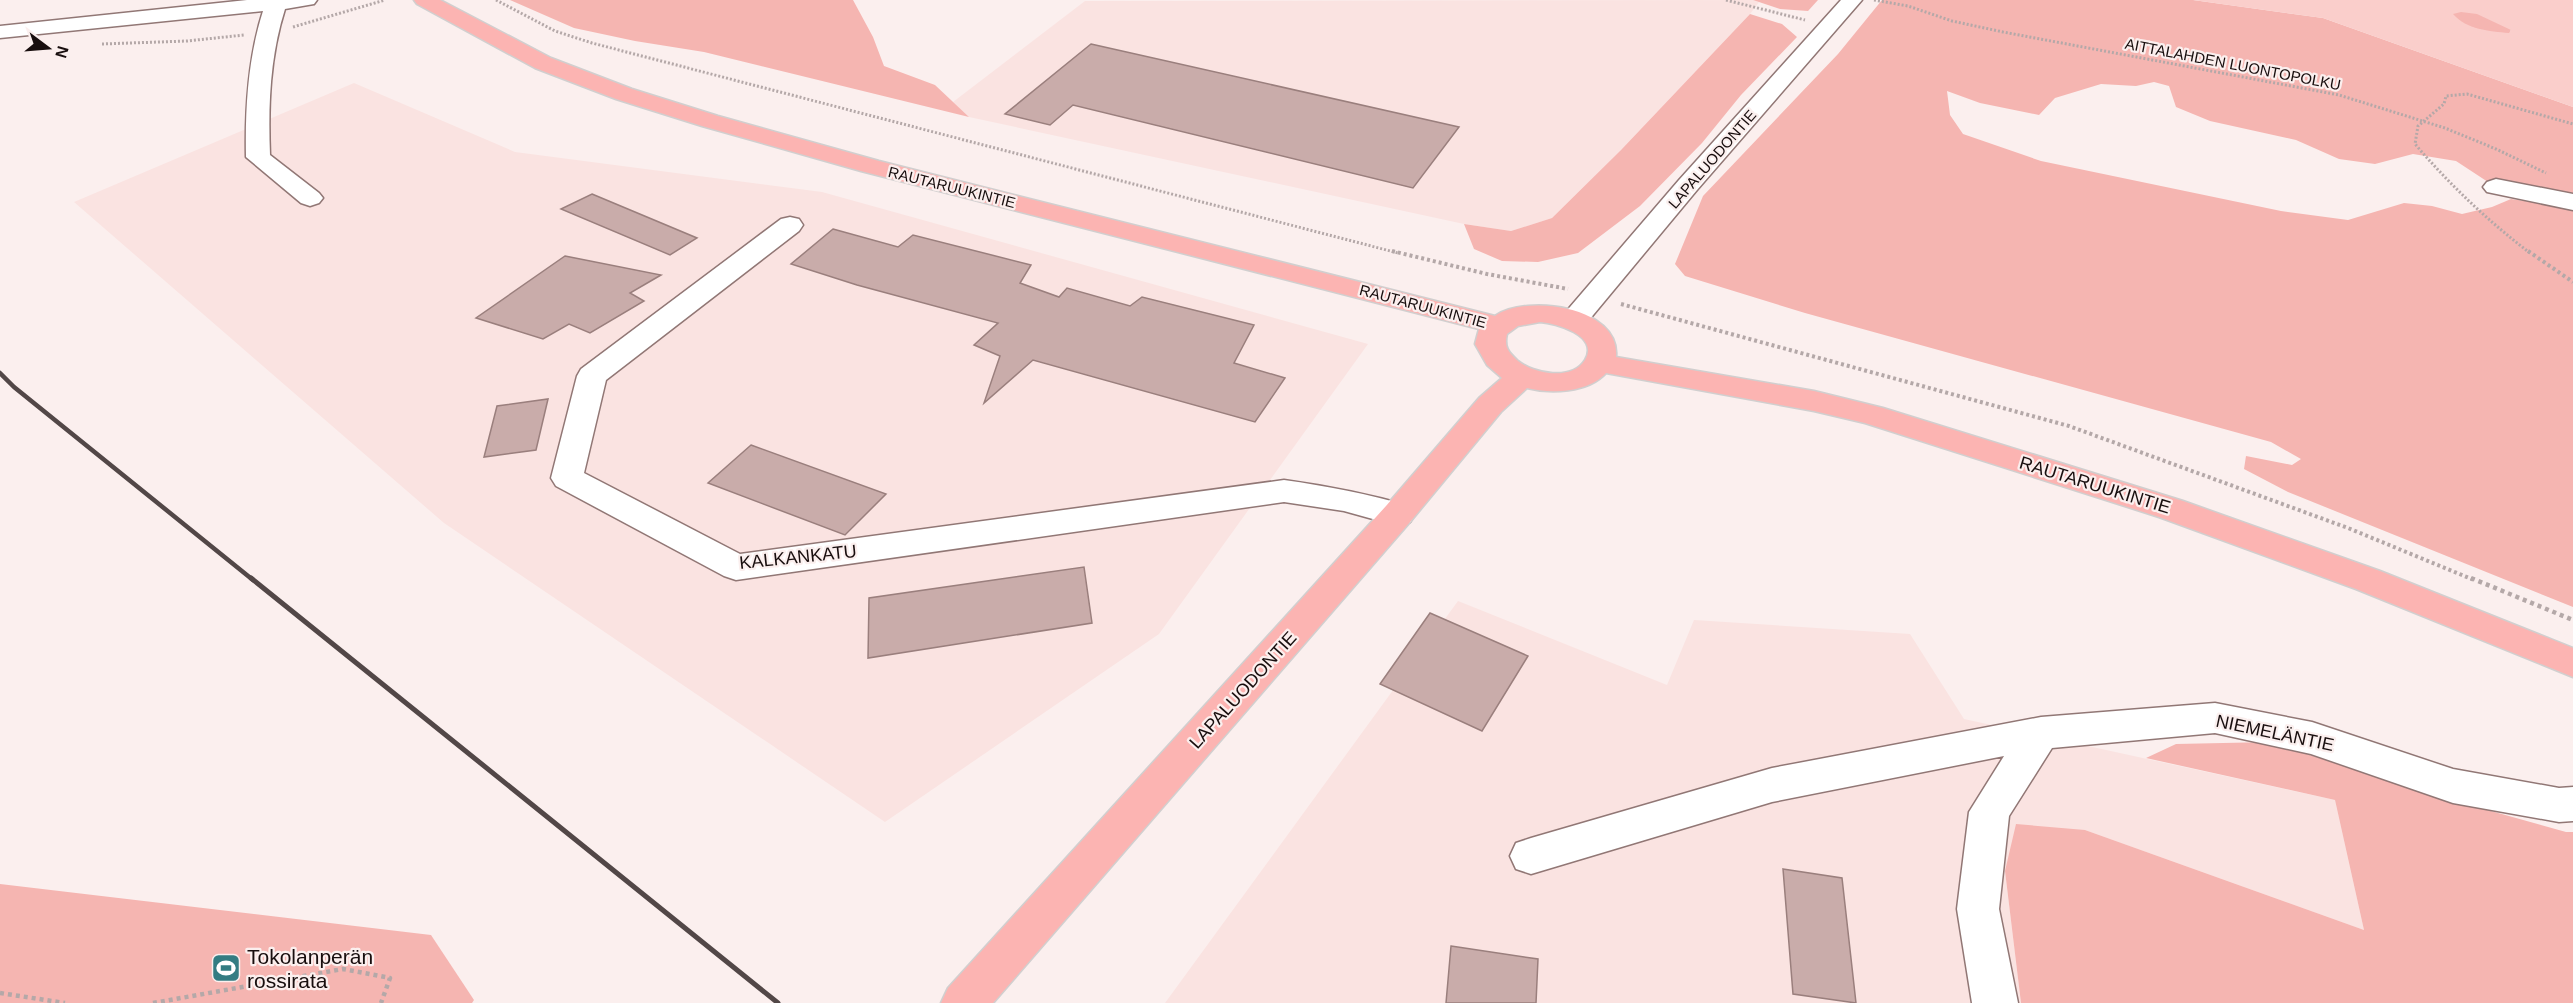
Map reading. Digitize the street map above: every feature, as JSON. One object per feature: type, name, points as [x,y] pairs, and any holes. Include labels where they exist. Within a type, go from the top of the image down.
[{"type":"main road","name":"RAUTARUUKINTIE","points":[[424,0],[543,63],[624,94],[710,121],[870,166],[1498,325]]},
{"type":"main road","points":[[1540,313],[1574,320],[1589,328],[1599,339],[1603,351],[1600,363],[1591,372],[1577,379],[1540,382],[1521,377],[1506,369],[1494,358],[1489,347],[1490,335],[1498,325],[1516,316],[1540,313]]},
{"type":"main road","name":"RAUTARUUKINTIE","points":[[1600,363],[1804,399],[1872,415],[2171,509],[2368,580],[2573,663]]},
{"type":"main road","name":"LAPALUODONTIE","points":[[964,1003],[1398,514],[1490,405],[1521,377]]},
{"type":"street","points":[[0,32],[307,0]]},
{"type":"street","name":"LAPALUODONTIE","points":[[1574,320],[1688,185],[1852,0]]},
{"type":"street","points":[[276,4],[266,32],[256,109],[258,157],[310,198]]},
{"type":"street","points":[[2496,187],[2573,202]]},
{"type":"street","name":"KALKANKATU","points":[[790,225],[592,376],[567,478],[736,567],[1284,491],[1344,500],[1398,514]]},
{"type":"street","name":"NIEMELÄNTIE","points":[[1531,856],[1772,785],[2041,733],[2215,718],[2312,738],[2453,786],[2559,805],[2573,804]]},
{"type":"street","points":[[1995,1003],[1978,909],[1989,812],[2041,733]]},
{"type":"path","points":[[1726,0],[1829,27]]},
{"type":"path","name":"AITTALAHDEN LUONTOPOLKU","points":[[1874,0],[1908,6],[1952,21],[2003,32],[2339,95],[2479,141],[2554,177]]},
{"type":"path","points":[[2573,124],[2467,94],[2446,96],[2444,104],[2418,126],[2415,144],[2471,206],[2539,261],[2573,282]]},
{"type":"path","points":[[153,1003],[343,969],[390,978],[381,1003]]},
{"type":"path","points":[[0,993],[65,1003]]},
{"type":"shaded area","points":[[510,0],[853,0],[873,37],[884,66],[935,85],[969,117],[704,52],[574,28]]},
{"type":"shaded area","points":[[1753,0],[1759,2],[1750,14],[1621,150],[1552,218],[1511,231],[1464,224],[969,117],[953,102],[1085,1]]},
{"type":"shaded area","points":[[1753,0],[1818,0],[1808,11],[1780,9]]},
{"type":"shaded area","points":[[1882,0],[2193,0],[2323,18],[2573,107],[2573,199],[2488,182],[2456,161],[2413,154],[2375,164],[2339,159],[2296,140],[2210,121],[2176,107],[2169,86],[2154,82],[2136,86],[2101,84],[2055,98],[2039,115],[1980,103],[1947,91],[1950,115],[1963,134],[2041,161],[2281,211],[2348,220],[2404,203],[2432,206],[2462,214],[2492,207],[2511,199],[2573,208],[2573,607],[2288,492],[2244,469],[2246,456],[2292,465],[2301,459],[2271,442],[1805,313],[1685,276],[1675,264],[1703,196],[1838,54]]},
{"type":"shaded area","points":[[2193,0],[2573,0],[2573,107],[2323,18]],"holes":[[[2461,12],[2477,14],[2511,30],[2509,33],[2479,29],[2453,14]]]},
{"type":"shaded area","points":[[2427,2],[2488,15],[2511,29],[2510,33],[2499,36],[2446,19]]},
{"type":"shaded area","points":[[1750,14],[1782,24],[1797,37],[1741,95],[1702,143],[1640,206],[1578,253],[1538,262],[1502,261],[1474,249],[1464,224],[1511,231],[1552,218],[1621,150]]},
{"type":"shaded area","points":[[354,83],[515,152],[822,192],[1368,344],[1159,634],[885,822],[444,523],[74,202]]},
{"type":"shaded area","points":[[1458,601],[1667,685],[1694,620],[1910,634],[1964,719],[2335,800],[2364,930],[2085,830],[2005,871],[2021,1003],[1165,1003]]},
{"type":"shaded area","points":[[2270,742],[2430,794],[2573,832],[2573,1003],[2021,1003],[2005,871],[2016,824],[2085,830],[2364,930],[2335,800],[2146,758],[2176,744]]},
{"type":"shaded area","name":"Tokolanperän rossirata","points":[[0,884],[431,935],[474,1000],[472,1003],[0,1003]]},
{"type":"building","points":[[1091,44],[1459,127],[1413,188],[1073,105],[1050,125],[1005,114]]},
{"type":"building","points":[[592,194],[697,238],[670,255],[561,209]]},
{"type":"building","points":[[833,229],[898,247],[913,235],[1031,265],[1020,283],[1059,297],[1067,288],[1130,306],[1142,297],[1254,325],[1234,363],[1285,378],[1255,422],[1033,360],[984,403],[1000,356],[974,345],[998,323],[857,285],[791,264]]},
{"type":"building","points":[[565,256],[661,275],[630,293],[644,301],[590,333],[569,324],[543,339],[476,318]]},
{"type":"building","points":[[548,399],[536,450],[484,457],[497,406]]},
{"type":"building","points":[[751,445],[886,494],[845,535],[708,483]]},
{"type":"building","points":[[1084,567],[1092,623],[868,658],[869,598]]},
{"type":"building","points":[[1430,613],[1528,656],[1482,731],[1380,684]]},
{"type":"building","points":[[1783,869],[1842,878],[1856,1003],[1793,994]]},
{"type":"building","points":[[1451,946],[1538,959],[1536,1003],[1446,1003]]},
{"type":"railway","points":[[0,373],[14,387],[253,580]]},
{"type":"railway","points":[[251,578],[778,1003]]},
{"type":"place","name":"Tokolanperän rossirata","points":[[226,968]]}]
